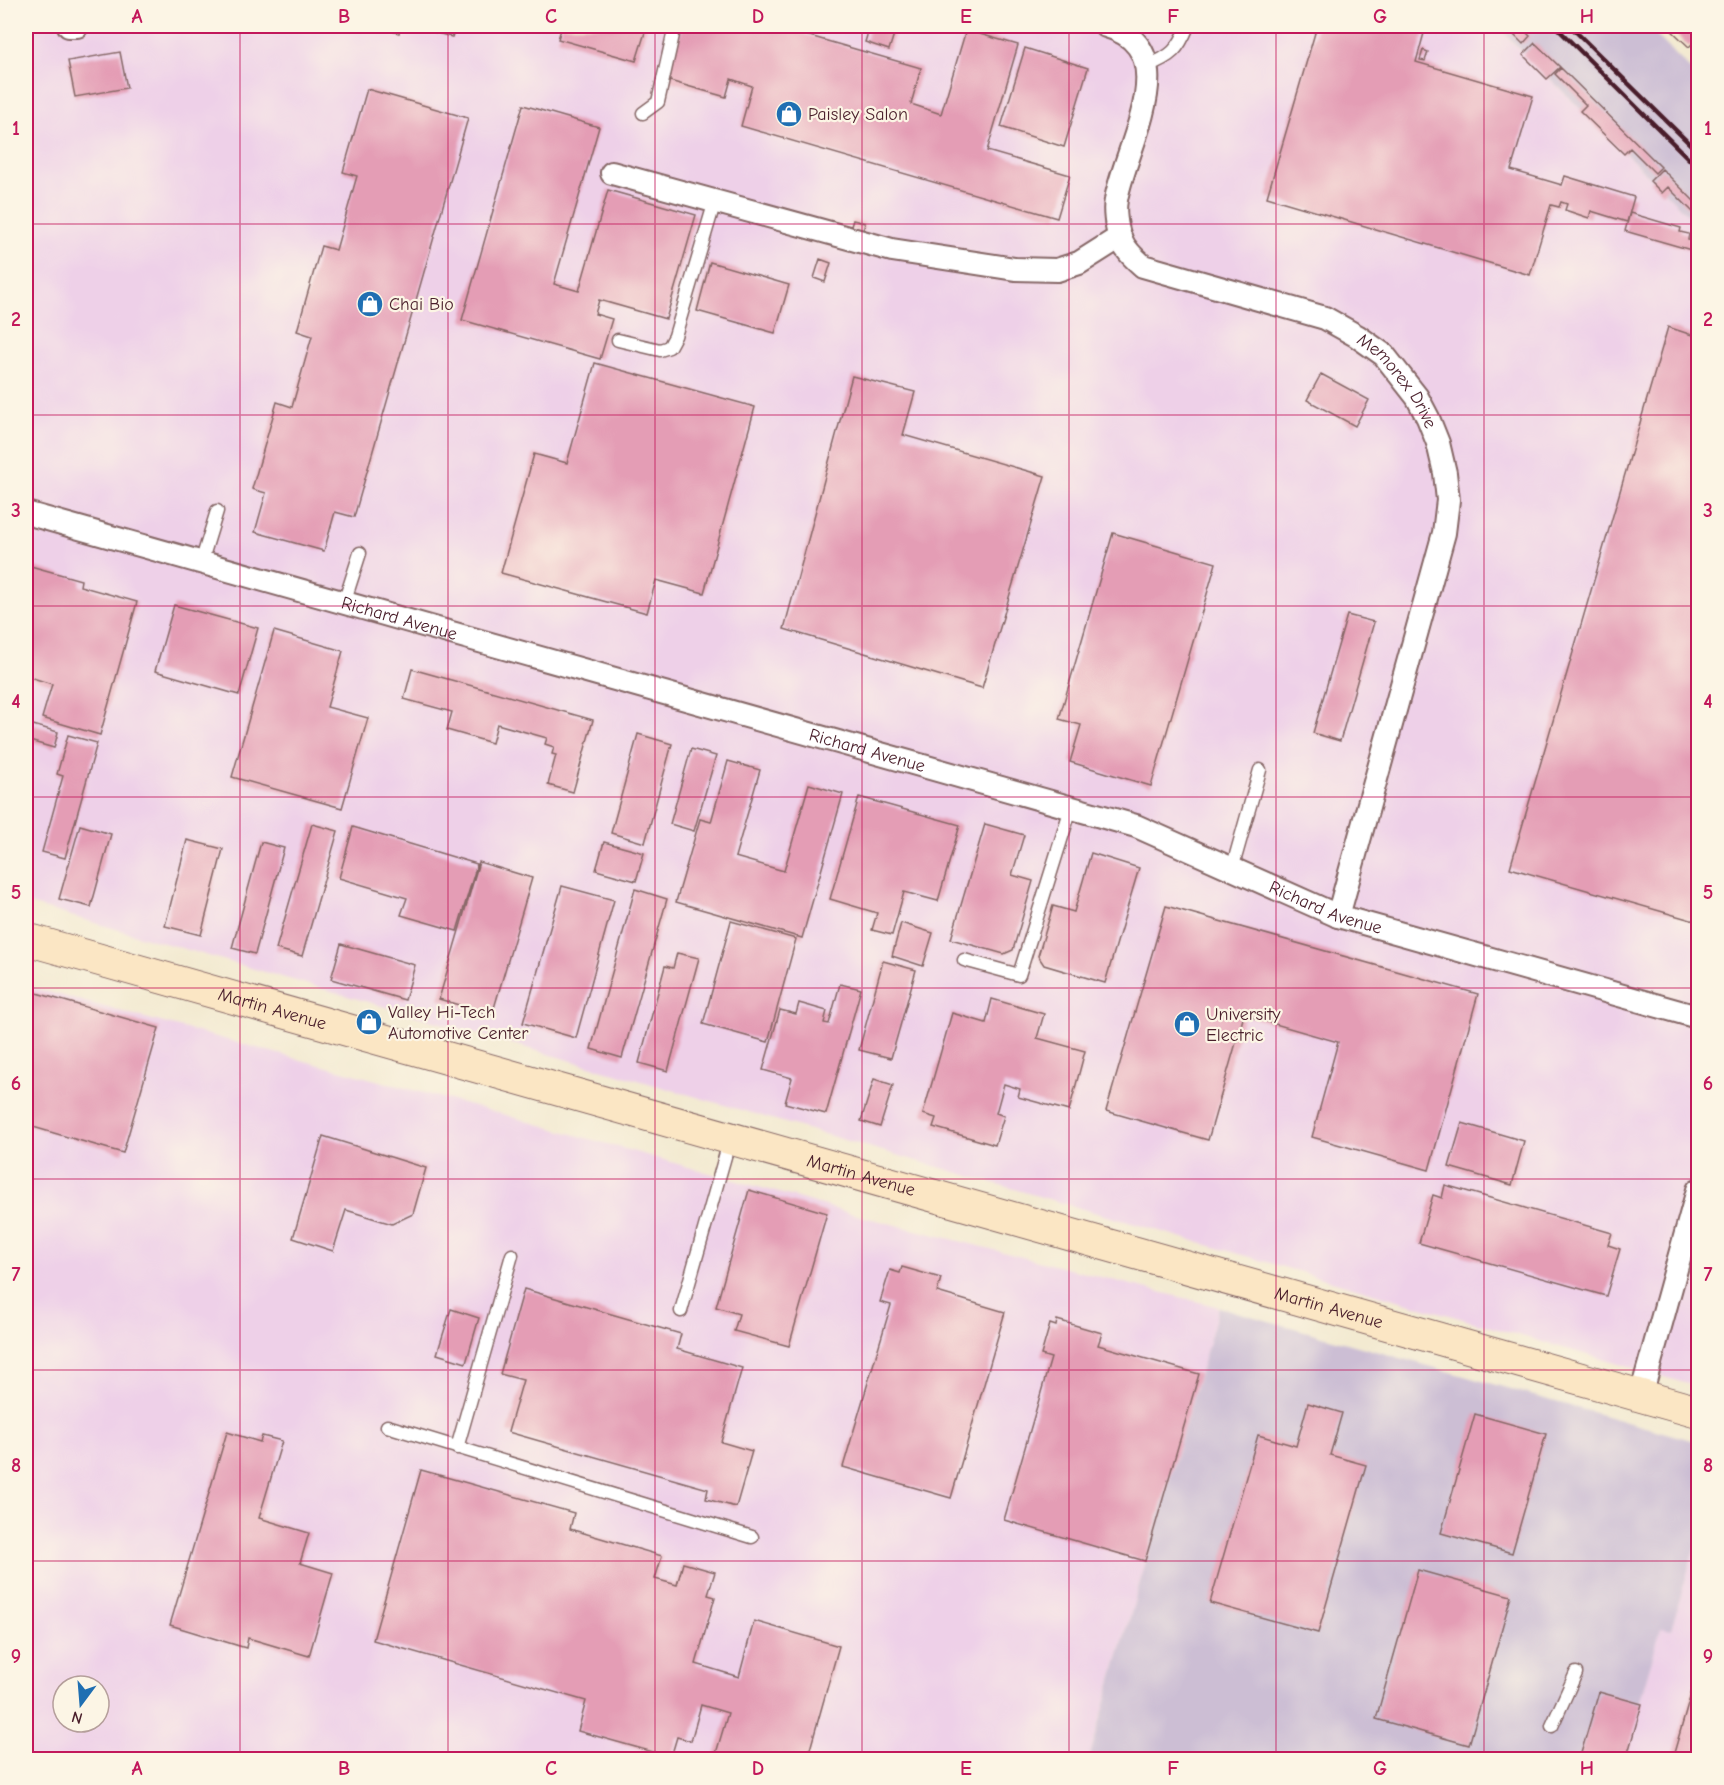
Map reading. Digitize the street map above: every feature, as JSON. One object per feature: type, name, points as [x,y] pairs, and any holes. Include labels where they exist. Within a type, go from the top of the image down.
[{"type":"street","points":[[69,26],[77,26]]},
{"type":"street","points":[[1106,26],[1113,27],[1131,40],[1145,54],[1147,66]]},
{"type":"street","name":"Memorex Drive","points":[[1147,66],[1149,74],[1144,105],[1116,201],[1120,237],[1130,254],[1143,266],[1325,318],[1357,336],[1384,355],[1417,397],[1438,443],[1445,473],[1448,500],[1444,533],[1338,916]]},
{"type":"street","points":[[612,173],[892,250],[1015,269],[1057,270],[1079,263],[1120,237]]},
{"type":"street","name":"Richard Avenue","points":[[26,513],[1136,826],[1338,916],[1698,1019]]},
{"type":"street","name":"Martin Avenue","points":[[26,939],[1698,1412]]},
{"type":"street","points":[[1641,1395],[1698,1190]]},
{"type":"lane","points":[[643,113],[658,102],[675,26]]},
{"type":"lane","points":[[1147,66],[1167,58],[1180,45],[1188,26]]},
{"type":"lane","points":[[618,339],[660,350],[669,347],[675,336],[715,201]]},
{"type":"lane","points":[[201,563],[217,511]]},
{"type":"lane","points":[[344,603],[360,553]]},
{"type":"lane","points":[[1232,869],[1260,770]]},
{"type":"lane","points":[[964,960],[1019,975],[1071,808]]},
{"type":"lane","points":[[681,1311],[730,1138]]},
{"type":"lane","points":[[457,1448],[512,1255]]},
{"type":"lane","points":[[387,1426],[752,1537]]},
{"type":"lane","points":[[1552,1726],[1576,1673]]},
{"type":"shaded area","points":[[26,26],[1496,26],[1698,225],[1698,1387],[26,903]]},
{"type":"shaded area","points":[[1497,26],[1647,26],[1698,77],[1698,225]]},
{"type":"shaded area","points":[[26,986],[495,1112],[860,1216],[1219,1307],[1089,1759],[26,1759]]},
{"type":"shaded area","points":[[1219,1307],[1698,1442],[1698,1535],[1671,1630],[1661,1628],[1623,1759],[1089,1760]]},
{"type":"shaded area","points":[[1698,1535],[1698,1759],[1623,1760],[1661,1627],[1671,1630]]},
{"type":"building","points":[[374,26],[401,26],[399,33]]},
{"type":"building","points":[[412,26],[456,26],[452,37]]},
{"type":"building","points":[[562,26],[647,26],[636,61],[558,39]]},
{"type":"building","points":[[682,26],[775,26],[921,68],[911,104],[941,114],[966,30],[1018,45],[987,151],[1070,175],[1057,218],[741,126],[752,86],[731,79],[726,97],[666,80]]},
{"type":"building","points":[[870,26],[894,34],[889,50],[865,42]]},
{"type":"building","points":[[1317,26],[1426,26],[1416,62],[1533,96],[1511,170],[1562,185],[1565,176],[1634,197],[1627,222],[1591,211],[1589,218],[1565,210],[1567,204],[1561,202],[1559,207],[1551,205],[1530,275],[1267,197]]},
{"type":"building","points":[[1505,26],[1520,26],[1530,36],[1523,44]]},
{"type":"building","points":[[1667,26],[1698,26],[1698,38],[1689,47]]},
{"type":"building","points":[[1535,43],[1560,67],[1547,79],[1523,55]]},
{"type":"building","points":[[1025,48],[1088,68],[1064,147],[1001,127]]},
{"type":"building","points":[[1423,50],[1428,52],[1425,61],[1420,60]]},
{"type":"building","points":[[120,52],[127,88],[75,97],[68,61]]},
{"type":"building","points":[[1561,68],[1661,167],[1655,173],[1630,148],[1624,154],[1580,111],[1586,105],[1555,74]]},
{"type":"building","points":[[367,89],[468,118],[354,517],[335,512],[324,551],[255,532],[266,493],[252,489],[277,402],[292,407],[312,336],[297,331],[321,246],[336,250],[357,176],[343,172]]},
{"type":"building","points":[[523,105],[599,127],[554,284],[579,291],[608,190],[696,215],[666,319],[599,300],[595,314],[612,319],[600,359],[462,320]]},
{"type":"building","points":[[1662,169],[1698,205],[1698,217],[1668,187],[1662,193],[1650,181]]},
{"type":"building","points":[[26,198],[28,198],[28,257],[26,257]]},
{"type":"building","points":[[1630,213],[1681,228],[1680,232],[1689,234],[1688,240],[1698,243],[1698,252],[1625,231]]},
{"type":"building","points":[[853,220],[865,223],[863,232],[850,229]]},
{"type":"building","points":[[820,259],[831,263],[825,282],[814,278]]},
{"type":"building","points":[[710,262],[789,285],[775,333],[697,311]]},
{"type":"building","points":[[1668,327],[1698,337],[1698,922],[1510,868]]},
{"type":"building","points":[[595,363],[755,407],[704,593],[656,580],[647,613],[501,573],[534,454],[567,463]]},
{"type":"building","points":[[1321,374],[1369,400],[1355,426],[1307,400]]},
{"type":"building","points":[[852,376],[915,392],[903,435],[1045,476],[982,688],[784,629]]},
{"type":"building","points":[[1113,533],[1216,563],[1151,786],[1070,762],[1081,725],[1059,719]]},
{"type":"building","points":[[27,565],[81,580],[80,586],[137,602],[100,735],[42,718],[52,684],[26,676]]},
{"type":"building","points":[[174,605],[258,628],[239,695],[155,671]]},
{"type":"building","points":[[1347,615],[1374,622],[1340,741],[1313,733]]},
{"type":"building","points":[[274,631],[343,651],[327,707],[368,718],[342,808],[232,777]]},
{"type":"building","points":[[412,669],[593,720],[573,792],[548,785],[556,755],[552,754],[554,747],[545,744],[547,738],[497,724],[492,743],[447,730],[452,712],[404,699]]},
{"type":"building","points":[[26,723],[58,732],[54,748],[26,740]]},
{"type":"building","points":[[638,734],[672,744],[645,843],[611,833]]},
{"type":"building","points":[[68,735],[97,743],[65,858],[42,852],[63,776],[57,774]]},
{"type":"building","points":[[691,749],[716,756],[694,831],[670,824]]},
{"type":"building","points":[[728,761],[760,770],[735,857],[784,871],[809,784],[843,794],[802,938],[676,902],[700,819],[711,822]]},
{"type":"building","points":[[859,797],[960,825],[938,901],[904,892],[892,935],[872,930],[877,913],[830,899]]},
{"type":"building","points":[[312,824],[338,831],[302,956],[276,949]]},
{"type":"building","points":[[985,824],[1024,835],[1012,875],[1033,881],[1013,950],[1004,954],[951,939]]},
{"type":"building","points":[[80,825],[111,834],[91,907],[59,899]]},
{"type":"building","points":[[353,827],[477,864],[457,931],[401,915],[407,898],[339,878]]},
{"type":"building","points":[[187,840],[223,849],[201,935],[165,926]]},
{"type":"building","points":[[261,842],[284,848],[255,954],[232,948]]},
{"type":"building","points":[[604,842],[644,853],[636,881],[596,870]]},
{"type":"building","points":[[1091,853],[1139,868],[1105,983],[1044,965],[1038,956],[1053,906],[1074,912]]},
{"type":"building","points":[[479,862],[532,878],[492,1015],[439,999]]},
{"type":"building","points":[[562,886],[614,900],[576,1038],[523,1023]]},
{"type":"building","points":[[635,889],[667,899],[622,1058],[591,1049]]},
{"type":"building","points":[[1166,906],[1478,994],[1429,1170],[1312,1137],[1338,1042],[1244,1015],[1208,1140],[1106,1111]]},
{"type":"building","points":[[731,921],[796,939],[768,1042],[703,1024]]},
{"type":"building","points":[[901,923],[933,933],[923,966],[892,956]]},
{"type":"building","points":[[341,944],[415,965],[405,1000],[331,979]]},
{"type":"building","points":[[677,953],[699,958],[668,1071],[639,1063],[665,966],[673,968]]},
{"type":"building","points":[[883,961],[916,970],[891,1058],[859,1050]]},
{"type":"building","points":[[840,984],[861,989],[826,1114],[785,1103],[792,1078],[763,1070],[780,1010],[796,1014],[799,1003],[827,1011],[824,1023],[829,1024]]},
{"type":"building","points":[[26,990],[159,1028],[123,1153],[26,1125]]},
{"type":"building","points":[[992,999],[1044,1014],[1037,1038],[1085,1051],[1069,1111],[1018,1097],[1020,1089],[1004,1084],[996,1113],[1004,1116],[995,1145],[933,1127],[936,1118],[923,1114],[952,1013],[986,1023]]},
{"type":"building","points":[[874,1079],[893,1085],[880,1127],[861,1121]]},
{"type":"building","points":[[1462,1123],[1524,1141],[1512,1185],[1449,1167]]},
{"type":"building","points":[[323,1136],[426,1168],[413,1214],[392,1224],[346,1210],[333,1251],[293,1238]]},
{"type":"building","points":[[1445,1185],[1612,1233],[1608,1245],[1620,1249],[1606,1296],[1419,1243],[1433,1195],[1442,1198]]},
{"type":"building","points":[[749,1190],[827,1213],[789,1346],[734,1331],[739,1314],[716,1307]]},
{"type":"building","points":[[902,1267],[941,1278],[937,1292],[1005,1312],[951,1498],[843,1467],[891,1305],[880,1302],[890,1270],[900,1273]]},
{"type":"building","points":[[524,1289],[681,1334],[677,1349],[742,1368],[721,1442],[752,1451],[736,1507],[706,1499],[708,1489],[508,1432],[523,1380],[500,1374]]},
{"type":"building","points":[[451,1309],[479,1318],[466,1363],[437,1354]]},
{"type":"building","points":[[1057,1320],[1102,1333],[1098,1345],[1199,1374],[1145,1561],[1004,1520],[1051,1358],[1041,1355],[1050,1324],[1056,1326]]},
{"type":"building","points":[[1308,1403],[1342,1413],[1330,1455],[1366,1465],[1318,1633],[1210,1603],[1258,1435],[1296,1446]]},
{"type":"building","points":[[1475,1414],[1546,1434],[1512,1553],[1441,1533]]},
{"type":"building","points":[[227,1432],[260,1442],[262,1436],[282,1441],[259,1518],[309,1533],[300,1563],[333,1573],[309,1656],[248,1638],[246,1648],[170,1625]]},
{"type":"building","points":[[421,1470],[574,1513],[570,1529],[662,1556],[655,1579],[677,1585],[683,1563],[715,1572],[708,1595],[715,1597],[696,1664],[739,1677],[754,1621],[839,1646],[807,1760],[714,1760],[728,1713],[701,1705],[691,1741],[677,1737],[671,1757],[578,1731],[586,1701],[373,1640]]},
{"type":"building","points":[[1418,1570],[1511,1596],[1469,1745],[1376,1719]]},
{"type":"building","points":[[1698,1670],[1698,1760],[1672,1760]]},
{"type":"building","points":[[1599,1692],[1642,1704],[1626,1760],[1579,1760]]},
{"type":"railway","points":[[1555,26],[1698,168]]},
{"type":"railway","points":[[1570,26],[1698,152]]},
{"type":"place","name":"Paisley Salon","points":[[789,114]]},
{"type":"place","name":"Chai Bio","points":[[370,304]]},
{"type":"place","name":"Valley Hi-Tech Automotive Center","points":[[369,1022]]},
{"type":"place","name":"University Electric","points":[[1187,1024]]}]
